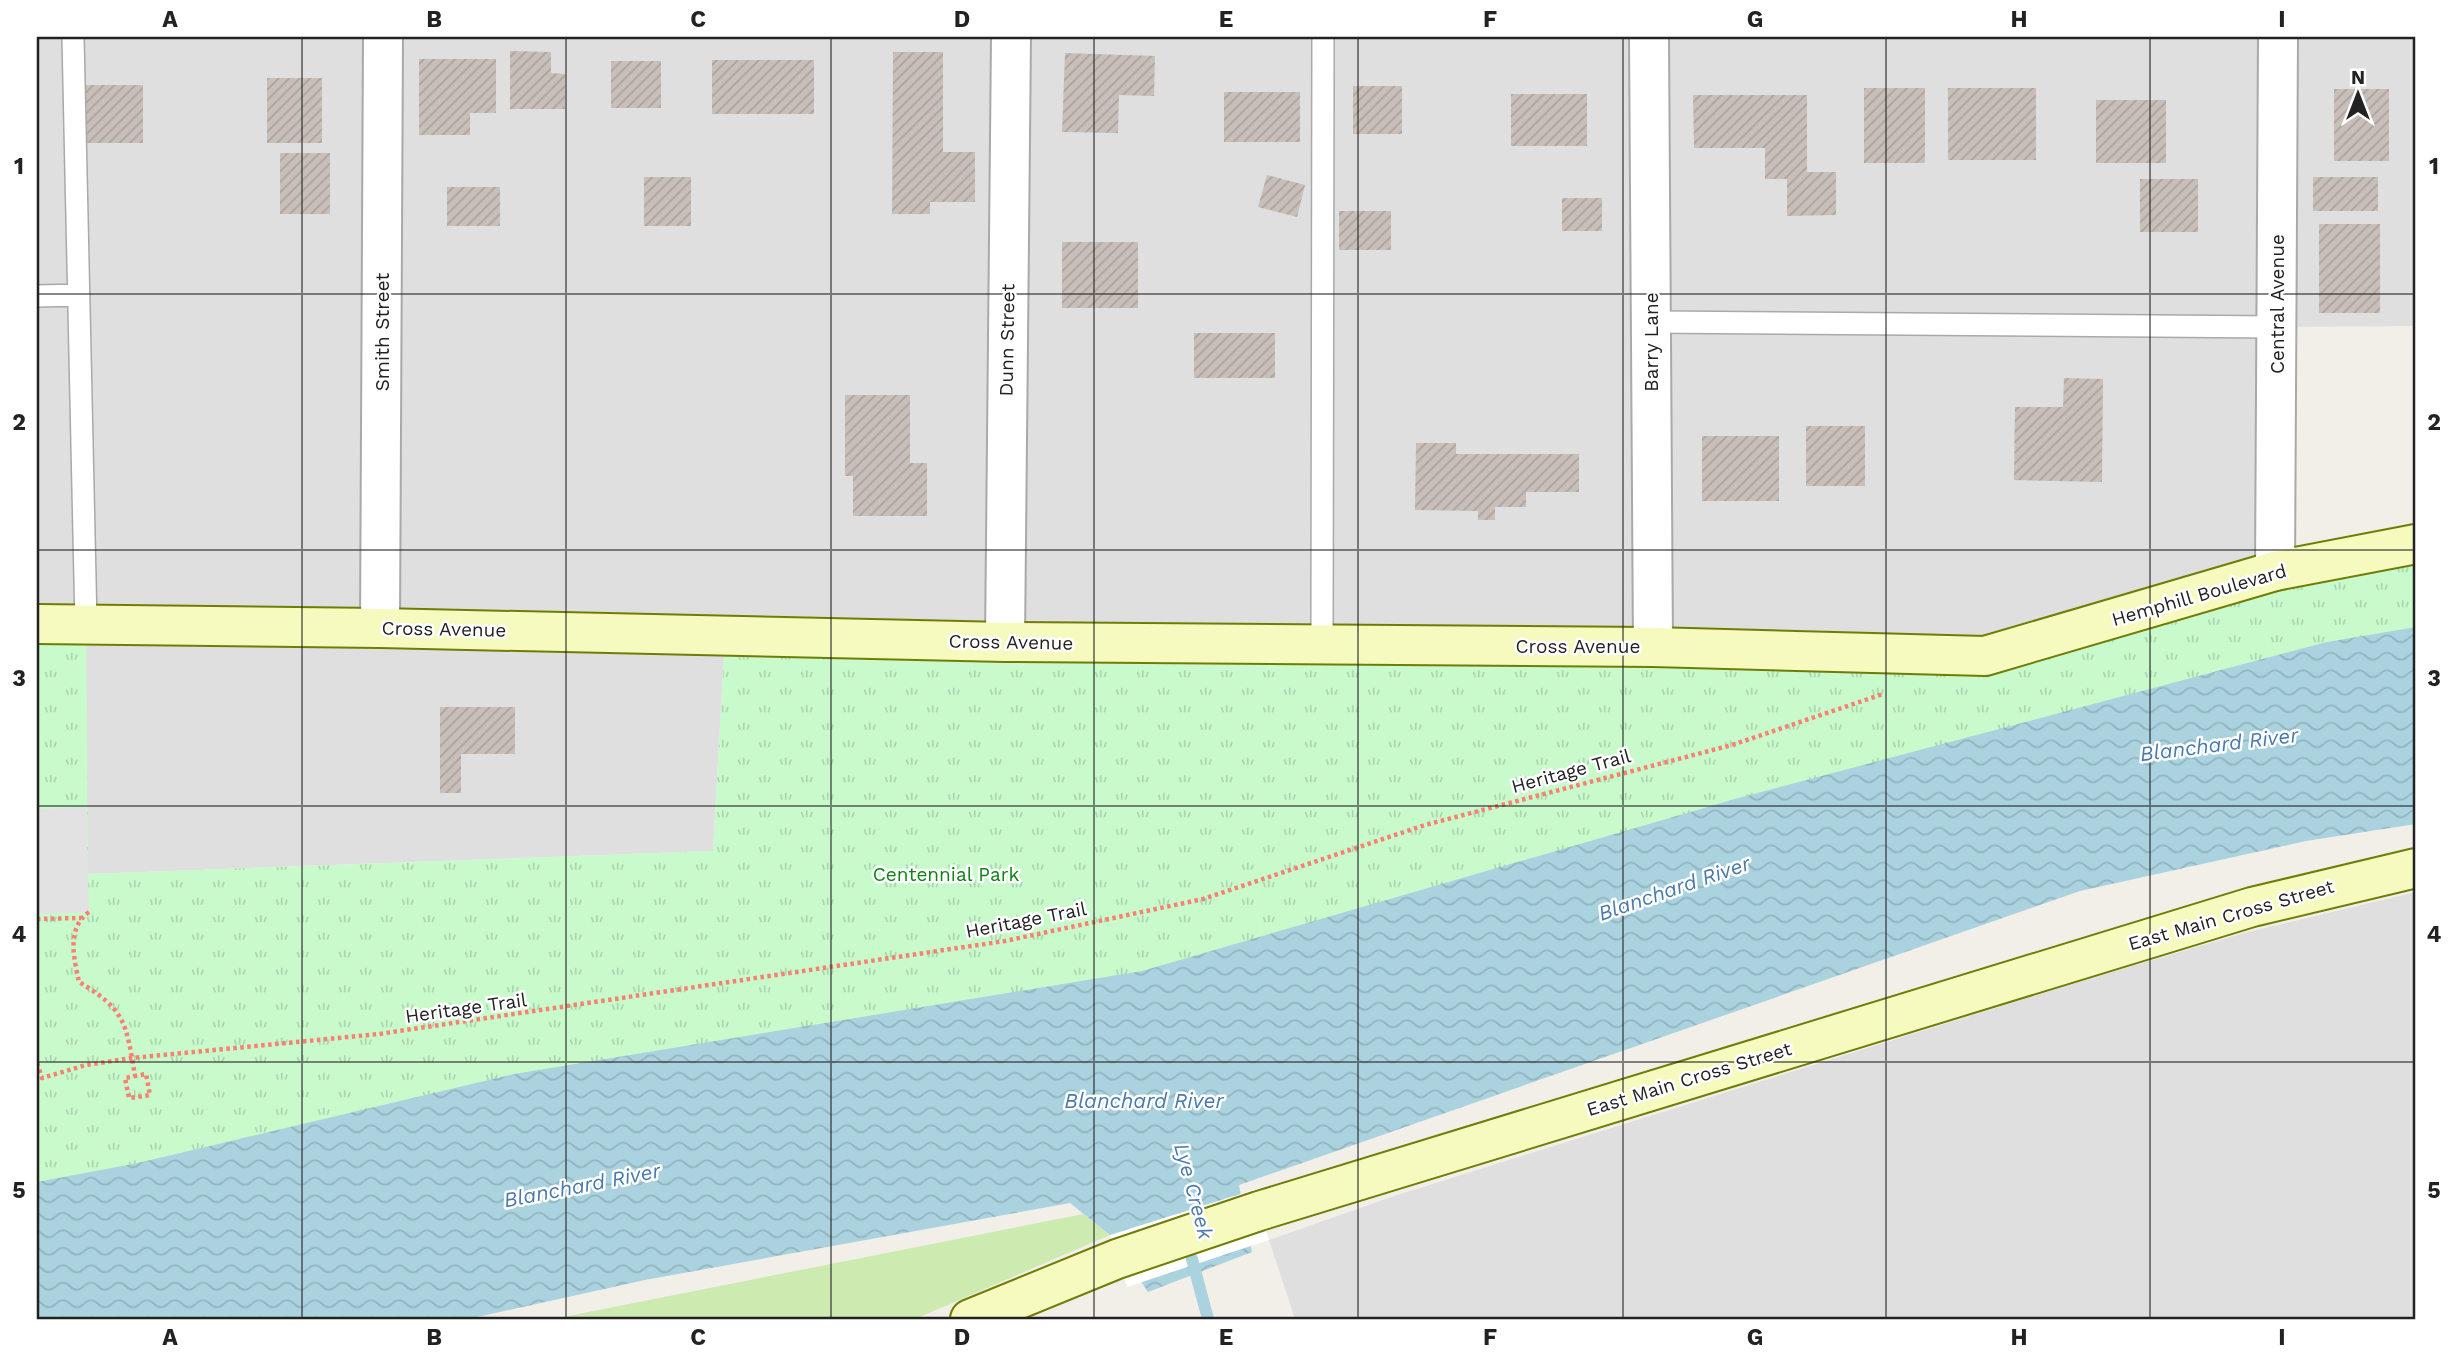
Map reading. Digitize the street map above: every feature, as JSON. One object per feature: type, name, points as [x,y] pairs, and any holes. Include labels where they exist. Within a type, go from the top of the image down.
[{"type":"street","name":"Smith Street","points":[[380,628],[383,37]]},
{"type":"street","name":"Dunn Street","points":[[1005,642],[1011,37]]},
{"type":"street","name":"Barry Lane","points":[[1649,37],[1653,647]]},
{"type":"street","name":"Central Avenue","points":[[2275,570],[2278,37]]},
{"type":"street","name":"Hemphill Boulevard","points":[[1985,656],[2275,570],[2416,544]]},
{"type":"street","name":"Cross Avenue","points":[[37,624],[380,628],[1005,642],[1653,647],[1985,656]]},
{"type":"street","name":"East Main Cross Street","points":[[970,1319],[1117,1259],[1259,1211],[2252,907],[2416,868]]},
{"type":"lane","points":[[74,37],[86,625]]},
{"type":"lane","points":[[1322,644],[1323,37]]},
{"type":"lane","points":[[37,296],[79,295]]},
{"type":"lane","points":[[1651,321],[2277,327]]},
{"type":"path","name":"Heritage Trail","points":[[37,1063],[39,1079],[86,1065],[132,1058],[379,1034],[1005,941],[1203,899],[1425,825],[1732,745],[1885,693]]},
{"type":"path","points":[[89,912],[81,918],[71,948],[79,982],[104,997],[118,1010],[135,1076]]},
{"type":"path","points":[[37,919],[81,918]]},
{"type":"path","points":[[146,1074],[150,1095],[129,1098],[125,1078],[135,1076],[146,1074]]},
{"type":"shaded area","points":[[37,37],[2416,37],[2416,326],[2277,327],[2275,571],[2053,638],[725,636],[713,851],[87,874],[86,807],[37,624]]},
{"type":"shaded area","points":[[86,807],[89,912],[37,914],[37,809]]},
{"type":"shaded area","points":[[2416,892],[2416,1319],[1295,1319],[1269,1240],[1397,1195],[2079,982],[2244,933]]},
{"type":"green space","name":"Centennial Park","points":[[2416,544],[2416,719],[37,1294],[37,624],[86,625],[88,874],[713,851],[725,636],[1985,656]]},
{"type":"green space","points":[[1083,1214],[1110,1235],[915,1319],[553,1319]]},
{"type":"water","name":"Blanchard River","points":[[2416,627],[2416,824],[2306,841],[2080,891],[1239,1185],[1252,1252],[1148,1292],[1110,1235],[1070,1203],[645,1280],[468,1319],[37,1319],[37,1182],[138,1163],[514,1074],[1142,971],[1735,799],[2327,642]]},
{"type":"pier","points":[[1253,1190],[1269,1240],[1127,1287],[1110,1235]]},
{"type":"building","points":[[510,51],[551,52],[551,73],[565,74],[565,109],[510,109]]},
{"type":"building","points":[[893,52],[943,52],[943,152],[975,152],[975,202],[930,202],[930,214],[892,214]]},
{"type":"building","points":[[1065,53],[1155,56],[1154,96],[1119,95],[1118,133],[1062,132]]},
{"type":"building","points":[[419,59],[496,59],[496,113],[470,113],[470,135],[419,135]]},
{"type":"building","points":[[712,60],[814,60],[814,114],[712,114]]},
{"type":"building","points":[[611,61],[661,61],[661,108],[611,108]]},
{"type":"building","points":[[267,78],[322,78],[322,143],[267,143]]},
{"type":"building","points":[[78,85],[143,85],[143,143],[78,143]]},
{"type":"building","points":[[1353,86],[1402,86],[1402,134],[1353,134]]},
{"type":"building","points":[[1864,88],[1925,88],[1925,163],[1864,163]]},
{"type":"building","points":[[1948,88],[2036,88],[2036,160],[1948,160]]},
{"type":"building","points":[[2334,89],[2389,89],[2389,161],[2334,161]]},
{"type":"building","points":[[1224,92],[1300,92],[1300,142],[1224,142]]},
{"type":"building","points":[[1511,94],[1587,94],[1587,146],[1511,146]]},
{"type":"building","points":[[1693,95],[1807,95],[1807,172],[1836,172],[1836,215],[1787,216],[1787,179],[1765,179],[1765,148],[1694,148]]},
{"type":"building","points":[[2096,100],[2166,100],[2166,163],[2096,163]]},
{"type":"building","points":[[280,153],[330,153],[330,214],[280,214]]},
{"type":"building","points":[[1267,175],[1305,185],[1297,217],[1258,207]]},
{"type":"building","points":[[644,177],[691,177],[691,226],[644,226]]},
{"type":"building","points":[[2313,177],[2378,177],[2378,211],[2313,211]]},
{"type":"building","points":[[2140,179],[2198,179],[2198,232],[2140,232]]},
{"type":"building","points":[[447,187],[500,187],[500,226],[447,226]]},
{"type":"building","points":[[1562,198],[1602,198],[1602,231],[1562,231]]},
{"type":"building","points":[[1339,211],[1391,211],[1391,250],[1339,250]]},
{"type":"building","points":[[2319,224],[2380,224],[2380,313],[2319,313]]},
{"type":"building","points":[[1062,242],[1138,242],[1138,308],[1062,308]]},
{"type":"building","points":[[1194,333],[1275,333],[1275,378],[1194,378]]},
{"type":"building","points":[[2064,378],[2103,379],[2102,482],[2014,480],[2015,407],[2063,407]]},
{"type":"building","points":[[845,395],[910,395],[910,463],[927,463],[927,516],[853,516],[853,476],[845,476]]},
{"type":"building","points":[[1806,426],[1865,426],[1865,486],[1806,486]]},
{"type":"building","points":[[1702,436],[1779,436],[1779,501],[1702,501]]},
{"type":"building","points":[[1416,443],[1456,443],[1456,454],[1579,454],[1579,492],[1526,492],[1526,507],[1495,507],[1495,520],[1478,520],[1478,511],[1415,510]]},
{"type":"building","points":[[440,707],[515,707],[515,754],[461,754],[461,793],[440,793]]},
{"type":"waterway","name":"Lye Creek","points":[[1192,1259],[1208,1319]]}]
